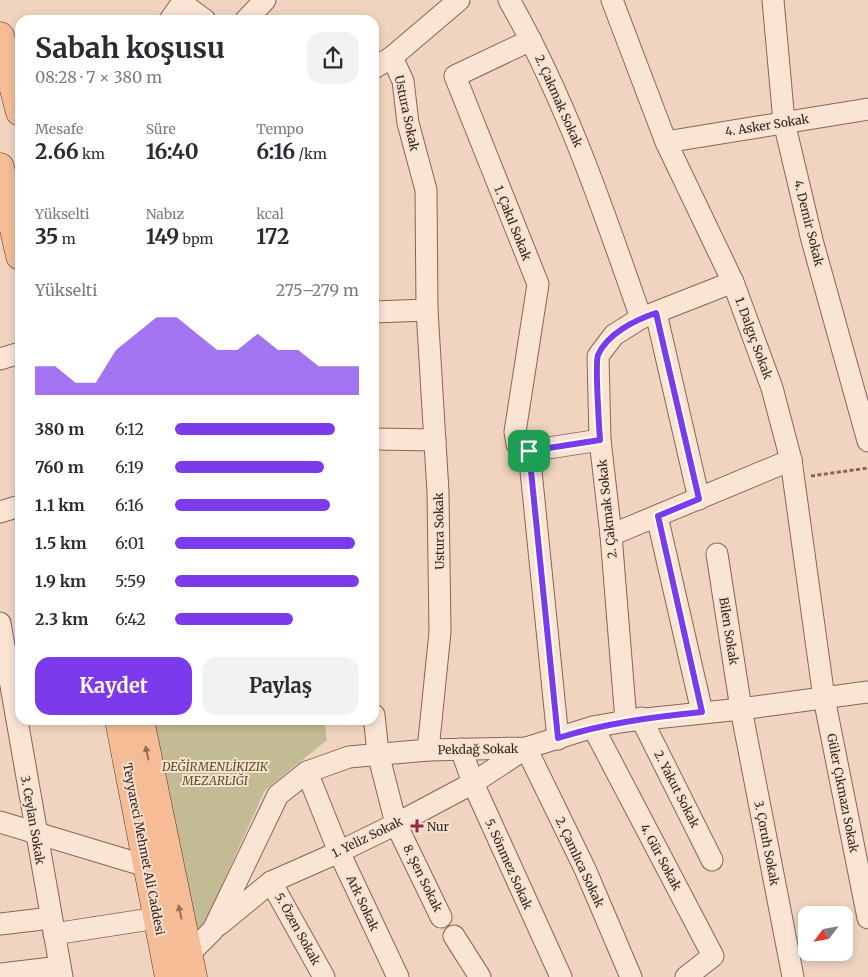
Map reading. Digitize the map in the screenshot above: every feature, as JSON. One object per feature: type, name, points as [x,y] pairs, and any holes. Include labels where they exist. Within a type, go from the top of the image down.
[{"type":"main road","points":[[0,36],[15,93]]},
{"type":"main road","points":[[0,167],[15,234]]},
{"type":"main road","name":"Teyyareci Mehmet Ali Caddesi","points":[[120,725],[169,977]]},
{"type":"main road","name":"Teyyareci Mehmet Ali Caddesi","points":[[141,725],[190,966]]},
{"type":"street","points":[[251,15],[265,0]]},
{"type":"street","points":[[392,56],[459,0]]},
{"type":"street","name":"2. Çakmak Sokak","points":[[509,0],[531,40],[592,175],[648,315],[699,499]]},
{"type":"street","name":"1. Dalgıç Sokak","points":[[612,0],[666,142],[733,282],[772,388],[792,470],[824,698]]},
{"type":"street","name":"4. Demir Sokak","points":[[773,0],[784,122],[812,240],[859,376],[868,441]]},
{"type":"street","points":[[179,8],[194,15]]},
{"type":"street","name":"1. Çakıl Sokak","points":[[529,451],[517,444],[515,432],[538,284],[455,76],[531,40]]},
{"type":"street","name":"Ustura Sokak","points":[[379,65],[392,56],[403,81],[408,123],[426,190],[427,310],[438,492],[440,632],[428,750]]},
{"type":"street","name":"4. Asker Sokak","points":[[666,142],[868,109]]},
{"type":"street","name":"2. Çakmak Sokak","points":[[633,720],[600,440],[598,356],[614,335],[648,315],[733,282]]},
{"type":"street","points":[[379,312],[427,310]]},
{"type":"street","points":[[0,359],[15,354]]},
{"type":"street","points":[[379,439],[435,440]]},
{"type":"street","points":[[558,738],[529,451],[600,440]]},
{"type":"street","points":[[611,535],[699,499],[792,470]]},
{"type":"street","points":[[0,512],[15,508]]},
{"type":"street","points":[[658,516],[702,712]]},
{"type":"street","name":"Bilen Sokak","points":[[717,554],[741,709]]},
{"type":"street","name":"3. Ceylan Sokak","points":[[0,623],[9,661],[15,701]]},
{"type":"street","name":"Pekdağ Sokak","points":[[190,966],[213,930],[278,795],[307,772],[348,757],[428,750],[526,748],[593,727],[633,720],[741,709],[868,692]]},
{"type":"street","name":"Güler Çıkmazı Sokak","points":[[824,698],[868,918]]},
{"type":"street","name":"3. Çoruh Sokak","points":[[741,709],[793,977]]},
{"type":"street","name":"2. Yakut Sokak","points":[[633,720],[712,860]]},
{"type":"street","name":"3. Ceylan Sokak","points":[[19,725],[35,834],[61,972]]},
{"type":"street","name":"8. Şen Sokak","points":[[375,725],[378,753],[396,824],[441,917]]},
{"type":"street","name":"4. Gür Sokak","points":[[593,727],[713,956],[686,977]]},
{"type":"street","name":"1. Yeliz Sokak","points":[[213,930],[272,882],[396,824],[473,783],[526,748]]},
{"type":"street","name":"2. Çamlıca Sokak","points":[[526,748],[585,869],[631,977]]},
{"type":"street","name":"5. Sönmez Sokak","points":[[460,749],[473,783],[561,977]]},
{"type":"street","name":"Ark Sokak","points":[[307,772],[339,852],[398,977]]},
{"type":"street","points":[[0,822],[146,866]]},
{"type":"street","name":"5. Özen Sokak","points":[[272,882],[324,977]]},
{"type":"street","points":[[0,924],[52,926],[158,918]]},
{"type":"street","points":[[454,936],[480,977]]},
{"type":"street","points":[[0,974],[61,972]]},
{"type":"path","points":[[792,470],[868,468]]},
{"type":"green space","name":"DEĞİRMENLİKIZIK MEZARLIĞI","points":[[152,725],[325,725],[327,740],[265,790],[204,924],[190,933]]},
{"type":"place","name":"Nur","points":[[417,826]]},
{"type":"route","points":[[656,313],[699,499],[658,516],[702,712],[641,718],[593,727],[558,738],[529,451],[600,440],[598,356],[614,335],[641,318],[656,313]]}]
